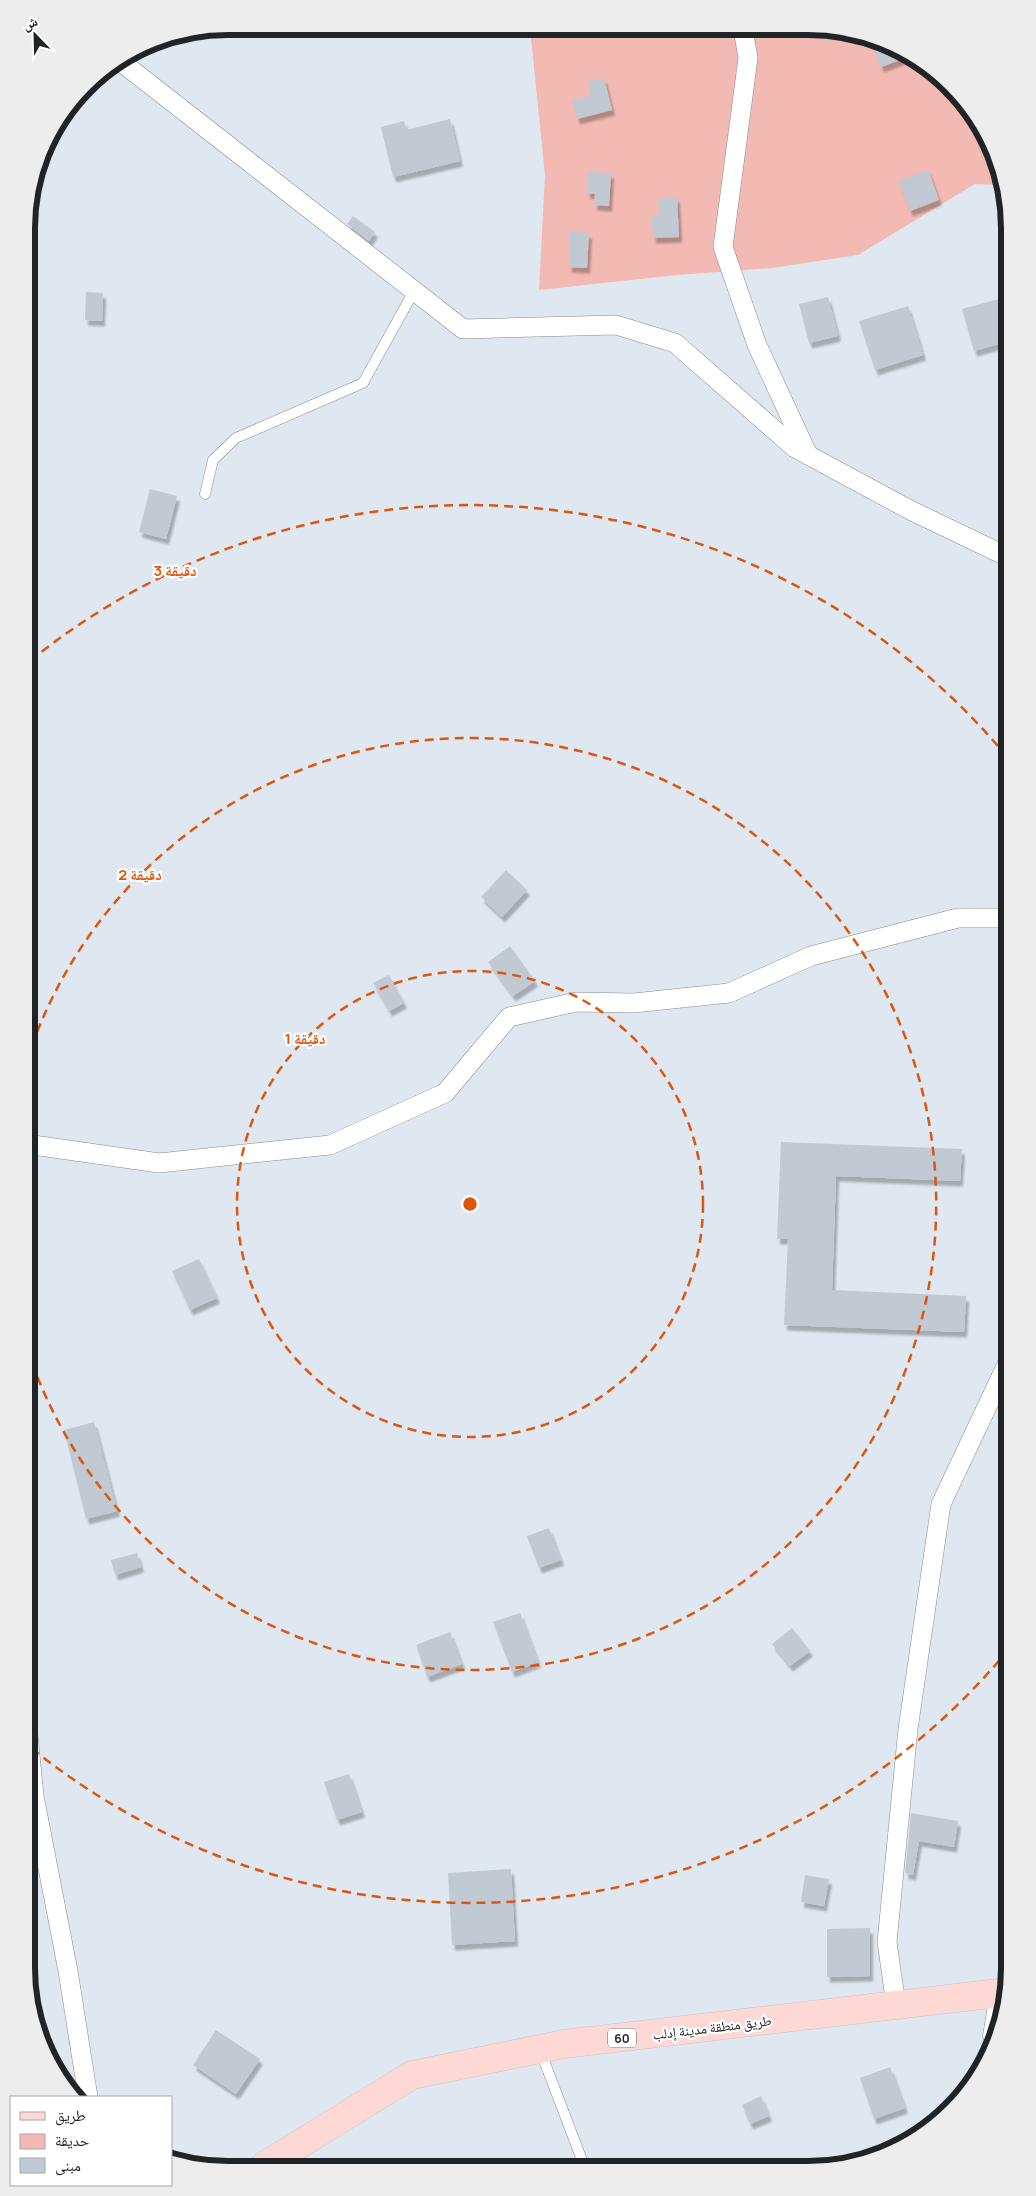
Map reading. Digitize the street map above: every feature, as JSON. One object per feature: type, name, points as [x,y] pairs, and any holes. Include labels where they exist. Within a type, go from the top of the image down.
[{"type":"main road","name":"طريق منطقة مدينة إدلب","points":[[272,2161],[412,2075],[574,2043],[999,1993]]},
{"type":"street","points":[[744,35],[748,58],[723,247],[757,345],[808,455]]},
{"type":"street","points":[[125,65],[464,329],[616,325],[675,343],[796,448],[912,511],[1001,554]]},
{"type":"street","points":[[35,1145],[159,1163],[330,1144],[445,1094],[509,1016],[576,1002],[634,1003],[729,993],[811,956],[958,918],[1001,918]]},
{"type":"street","points":[[896,2005],[887,1942],[908,1729],[941,1504],[1001,1379]]},
{"type":"street","points":[[35,1801],[68,1971],[88,2096]]},
{"type":"lane","points":[[205,494],[213,460],[236,438],[363,382],[414,291]]},
{"type":"lane","points":[[988,2037],[996,2010]]},
{"type":"lane","points":[[540,2049],[582,2161]]},
{"type":"green space","points":[[531,35],[820,35],[858,42],[882,50],[904,61],[935,83],[953,101],[975,132],[991,166],[996,185],[975,184],[858,255],[772,268],[677,275],[539,290],[545,175]]},
{"type":"building","points":[[873,46],[901,60],[881,67]]},
{"type":"building","points":[[604,78],[612,110],[577,119],[572,100],[591,96],[588,82]]},
{"type":"building","points":[[450,119],[460,161],[393,177],[381,127],[404,121],[406,130]]},
{"type":"building","points":[[928,170],[939,200],[910,211],[899,181]]},
{"type":"building","points":[[588,172],[611,173],[609,206],[594,205],[595,194],[587,193]]},
{"type":"building","points":[[677,197],[679,237],[653,238],[652,216],[659,215],[658,199]]},
{"type":"building","points":[[353,216],[375,232],[369,241],[347,224]]},
{"type":"building","points":[[570,231],[589,233],[587,268],[569,267]]},
{"type":"building","points":[[86,292],[103,293],[102,321],[85,320]]},
{"type":"building","points":[[828,297],[838,336],[809,343],[799,304]]},
{"type":"building","points":[[1001,298],[1001,344],[974,351],[962,309]]},
{"type":"building","points":[[908,306],[923,355],[875,370],[859,321]]},
{"type":"building","points":[[150,489],[177,496],[166,539],[139,532]]},
{"type":"building","points":[[506,870],[527,890],[502,917],[481,897]]},
{"type":"building","points":[[510,946],[535,981],[513,996],[488,962]]},
{"type":"building","points":[[389,975],[404,1003],[389,1011],[373,983]]},
{"type":"building","points":[[781,1142],[962,1149],[960,1181],[836,1176],[832,1290],[966,1296],[964,1332],[784,1325],[788,1239],[777,1239]]},
{"type":"building","points":[[199,1259],[217,1298],[190,1310],[172,1271]]},
{"type":"building","points":[[94,1422],[117,1511],[86,1519],[64,1430]]},
{"type":"building","points":[[549,1528],[561,1560],[539,1568],[527,1536]]},
{"type":"building","points":[[137,1553],[141,1567],[115,1575],[111,1560]]},
{"type":"building","points":[[520,1613],[538,1662],[512,1672],[493,1622]]},
{"type":"building","points":[[792,1628],[810,1651],[790,1666],[772,1644]]},
{"type":"building","points":[[450,1632],[462,1664],[427,1677],[416,1645]]},
{"type":"building","points":[[349,1774],[362,1812],[337,1820],[324,1782]]},
{"type":"building","points":[[911,1813],[958,1821],[954,1847],[919,1841],[913,1875],[905,1873]]},
{"type":"building","points":[[511,1869],[515,1941],[452,1945],[448,1873]]},
{"type":"building","points":[[805,1875],[829,1879],[824,1906],[801,1902]]},
{"type":"building","points":[[870,1928],[870,1976],[827,1977],[827,1929]]},
{"type":"building","points":[[216,2030],[260,2059],[236,2094],[193,2065]]},
{"type":"building","points":[[890,2067],[905,2108],[874,2119],[860,2078]]},
{"type":"building","points":[[761,2096],[769,2116],[750,2124],[742,2105]]}]
